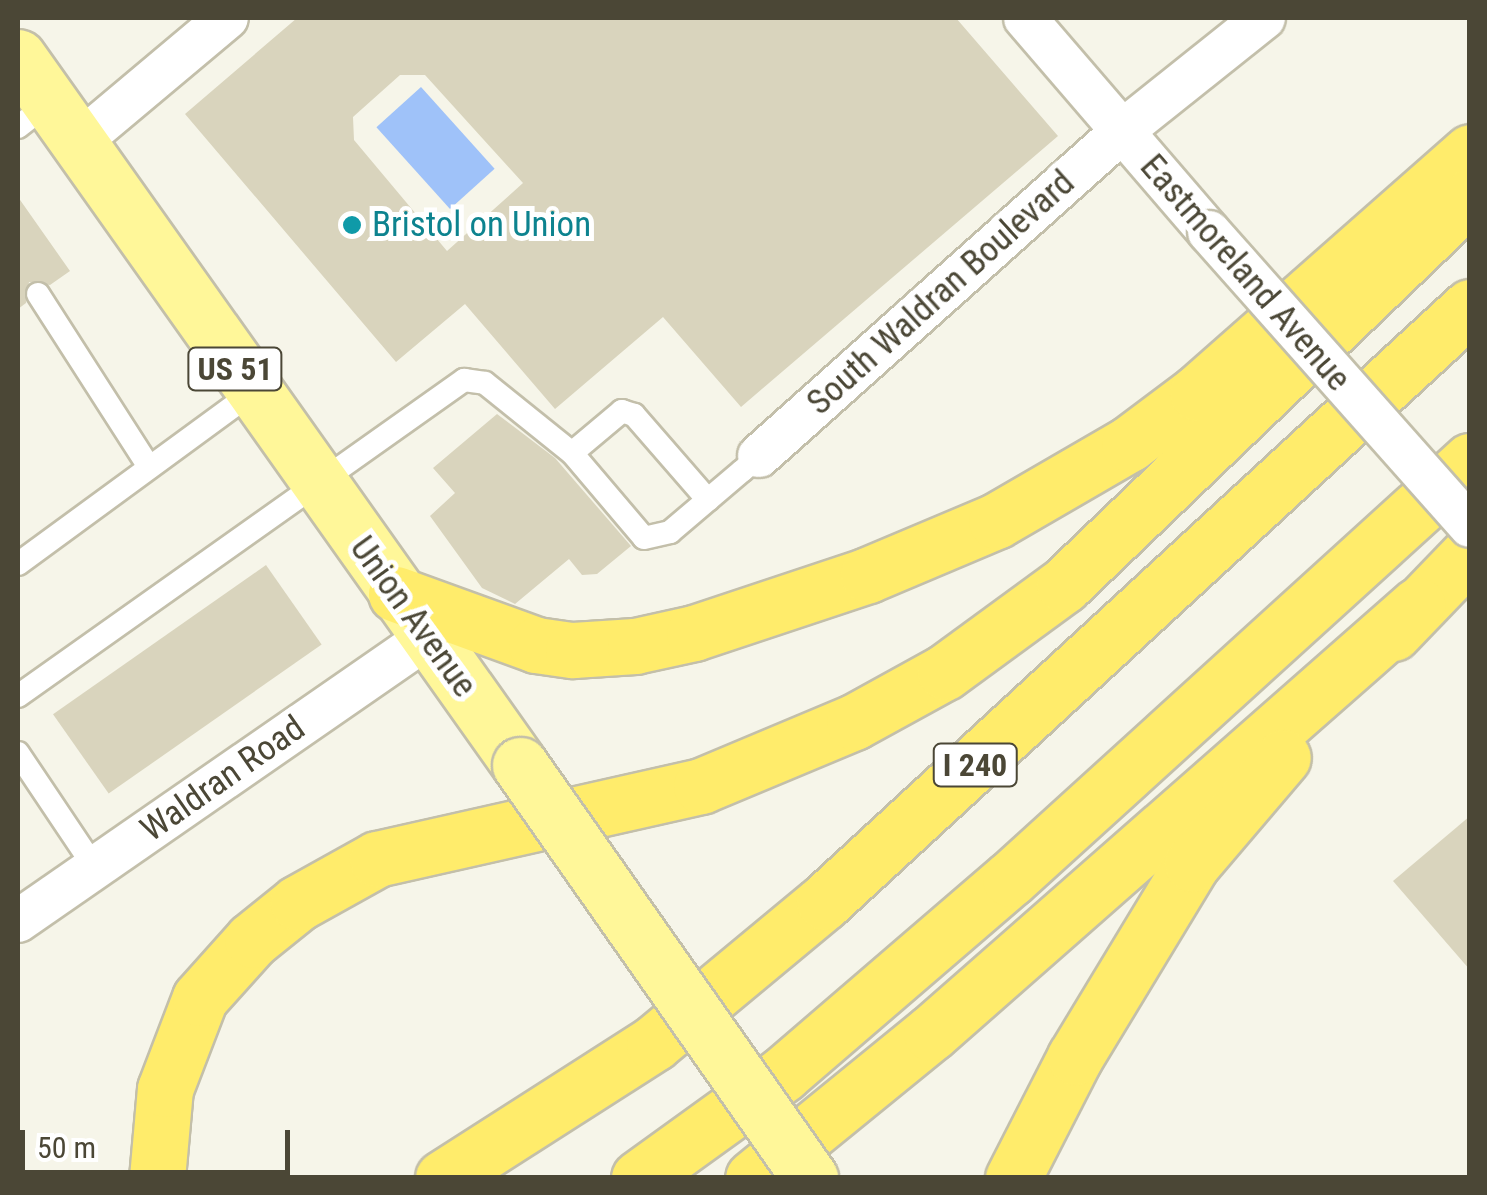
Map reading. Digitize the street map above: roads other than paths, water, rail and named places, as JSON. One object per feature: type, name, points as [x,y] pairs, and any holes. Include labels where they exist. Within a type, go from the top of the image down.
[{"type":"highway","points":[[412,616],[572,650],[636,646],[694,633],[868,575],[996,521],[1129,444],[1197,393],[1470,152]]},
{"type":"highway","points":[[157,1178],[165,1089],[200,998],[252,940],[298,904],[378,859],[701,786],[854,722],[945,672],[1064,585],[1470,196]]},
{"type":"highway","name":"I 240","points":[[443,1178],[654,1043],[824,902],[1470,307]]},
{"type":"highway","points":[[639,1178],[783,1074],[859,1009],[1470,462]]},
{"type":"highway","points":[[753,1178],[930,1033],[1418,605],[1470,553]]},
{"type":"highway","points":[[1012,1178],[1075,1057],[1192,864],[1418,605]]},
{"type":"main road","name":"Union Avenue","points":[[18,57],[49,123],[252,393],[810,1178]]},
{"type":"street","points":[[49,123],[227,18]]},
{"type":"street","name":"Eastmoreland Avenue","points":[[1025,18],[1208,232],[1470,526]]},
{"type":"street","name":"South Waldran Boulevard","points":[[759,456],[1122,132],[1264,18]]},
{"type":"street","name":"Waldran Road","points":[[18,921],[95,868],[412,616]]},
{"type":"lane","points":[[38,294],[149,467]]},
{"type":"lane","points":[[18,696],[319,488],[464,380],[484,383],[572,453],[644,538],[670,532],[759,456]]},
{"type":"lane","points":[[18,564],[252,393]]},
{"type":"lane","points":[[572,453],[622,411],[634,416],[708,500]]},
{"type":"lane","points":[[18,753],[95,868]]},
{"type":"water","points":[[421,87],[495,169],[450,209],[376,127]]},
{"type":"place","name":"Bristol on Union","points":[[352,225]]}]
